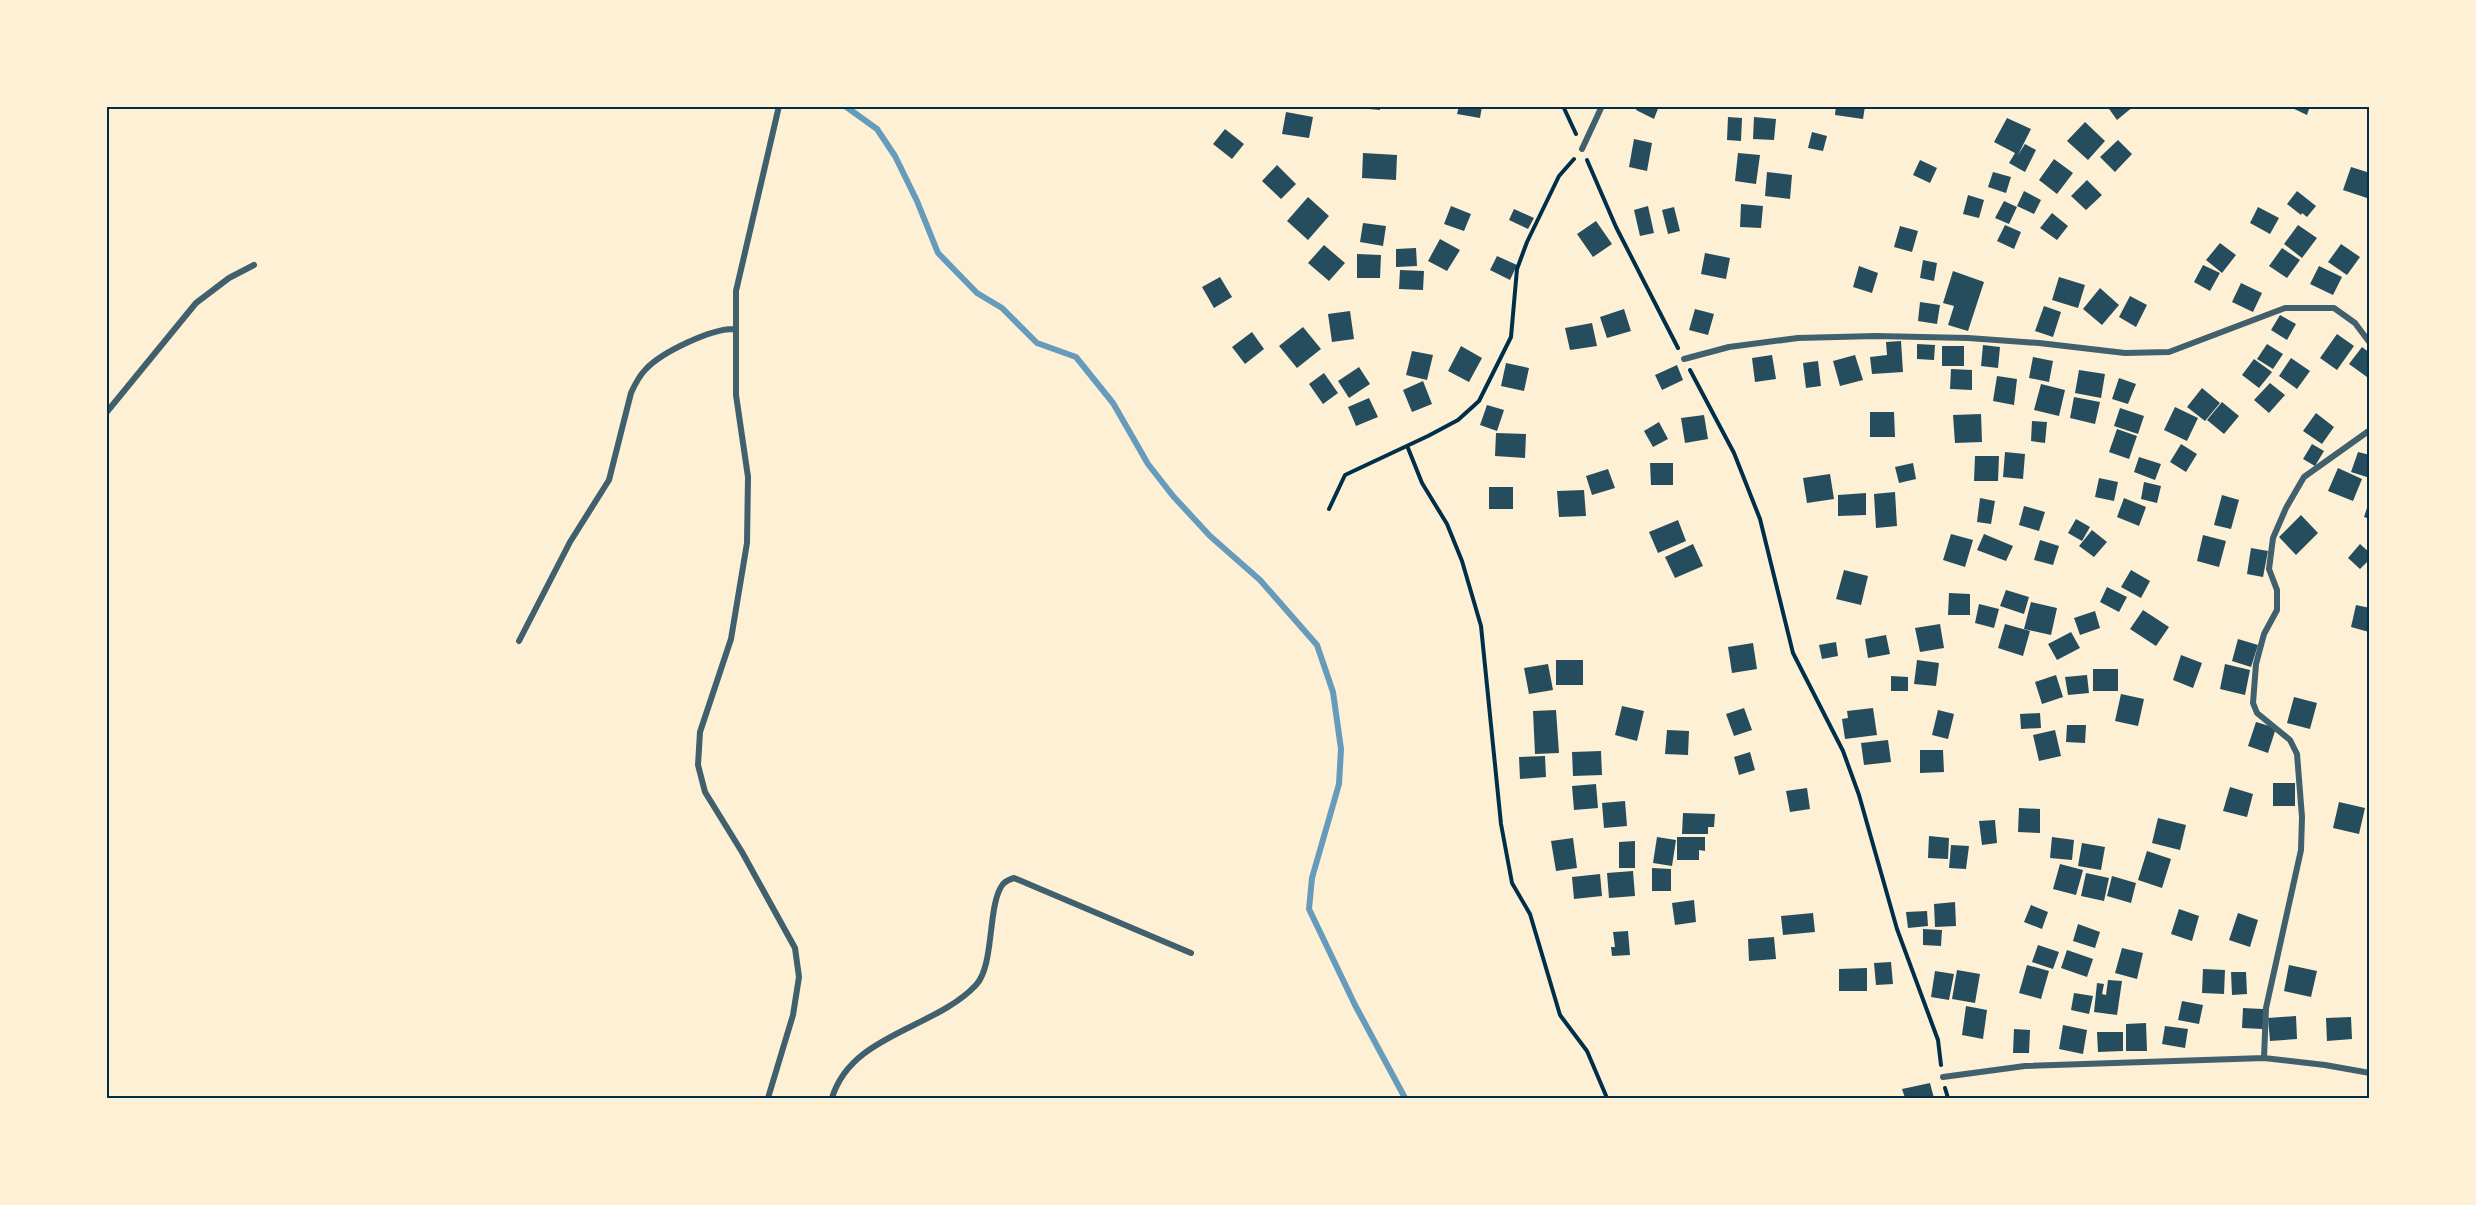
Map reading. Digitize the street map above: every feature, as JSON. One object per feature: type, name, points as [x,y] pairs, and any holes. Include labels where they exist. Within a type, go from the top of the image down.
[{"type":"street","points":[[768,1098],[793,1015],[799,977],[795,948],[742,852],[705,792],[698,765],[700,732],[731,639],[747,543],[748,477],[736,395],[736,291],[779,106]]},
{"type":"street","points":[[1582,149],[1602,106]]},
{"type":"street","points":[[106,413],[196,303],[229,279],[254,265]]},
{"type":"street","points":[[1684,359],[1729,347],[1798,338],[1876,336],[1991,339],[2125,353],[2169,352],[2285,308],[2334,308],[2355,323],[2370,343]]},
{"type":"street","points":[[519,641],[570,542],[609,480],[631,393],[638,380],[654,362],[698,337],[725,329],[735,329]]},
{"type":"street","points":[[2264,1058],[2266,1008],[2301,850],[2302,817],[2297,754],[2290,740],[2257,713],[2253,703],[2256,664],[2264,634],[2277,610],[2277,590],[2269,569],[2273,538],[2286,508],[2304,477],[2370,430]]},
{"type":"street","points":[[832,1098],[850,1066],[884,1040],[958,1000],[978,984],[987,958],[998,892],[1004,882],[1014,878],[1191,953]]},
{"type":"street","points":[[1943,1077],[2025,1066],[2264,1058],[2370,1073]]},
{"type":"path","points":[[1563,106],[1616,227],[1734,453],[1760,519],[1793,653],[1843,752],[1859,795],[1897,929],[1938,1040],[1948,1098]]},
{"type":"path","points":[[1329,509],[1345,475],[1407,448],[1458,420],[1479,401],[1511,337],[1517,269],[1527,242],[1559,176],[1582,149]]},
{"type":"path","points":[[1407,448],[1422,483],[1447,524],[1462,561],[1480,626],[1501,824],[1512,883],[1530,914],[1560,1015],[1587,1051],[1607,1098]]},
{"type":"building","points":[[1358,106],[1380,106],[1380,110],[1358,108]]},
{"type":"building","points":[[1459,106],[1482,106],[1480,118],[1457,114]]},
{"type":"building","points":[[1638,106],[1659,106],[1654,119],[1636,110]]},
{"type":"building","points":[[1836,106],[1865,106],[1863,119],[1835,115]]},
{"type":"building","points":[[2107,106],[2134,106],[2117,120]]},
{"type":"building","points":[[2288,106],[2310,106],[2307,115]]},
{"type":"building","points":[[1286,112],[1313,117],[1309,138],[1282,134]]},
{"type":"building","points":[[1728,117],[1742,118],[1741,141],[1727,140]]},
{"type":"building","points":[[1754,117],[1776,119],[1774,140],[1753,139]]},
{"type":"building","points":[[2007,118],[2031,129],[2018,155],[2025,144],[2036,150],[2025,172],[2009,163],[2015,153],[1994,142]]},
{"type":"building","points":[[2085,122],[2105,141],[2088,160],[2067,141]]},
{"type":"building","points":[[1225,129],[1244,144],[1232,159],[1213,144]]},
{"type":"building","points":[[1812,132],[1827,136],[1823,151],[1808,148]]},
{"type":"building","points":[[1634,139],[1652,143],[1647,171],[1629,167]]},
{"type":"building","points":[[2118,140],[2132,154],[2115,172],[2100,157]]},
{"type":"building","points":[[1363,153],[1397,155],[1396,180],[1362,178]]},
{"type":"building","points":[[1738,153],[1760,155],[1756,184],[1735,181]]},
{"type":"building","points":[[2054,159],[2073,173],[2057,194],[2039,180]]},
{"type":"building","points":[[1920,160],[1937,168],[1930,183],[1913,175]]},
{"type":"building","points":[[1277,165],[1296,184],[1281,199],[1262,181]]},
{"type":"building","points":[[2351,167],[2370,173],[2367,198],[2343,190]]},
{"type":"building","points":[[1767,172],[1792,175],[1790,199],[1765,196]]},
{"type":"building","points":[[1993,172],[2011,177],[2006,193],[1988,187]]},
{"type":"building","points":[[2087,180],[2102,195],[2086,210],[2071,196]]},
{"type":"building","points":[[2024,191],[2041,200],[2034,214],[2017,206]]},
{"type":"building","points":[[2297,191],[2316,206],[2307,217],[2287,204]]},
{"type":"building","points":[[1968,195],[1984,200],[1979,218],[1963,214]]},
{"type":"building","points":[[1308,197],[1329,216],[1308,240],[1287,221]]},
{"type":"building","points":[[2004,201],[2017,207],[2009,224],[1995,218]]},
{"type":"building","points":[[1741,204],[1763,206],[1761,228],[1740,227]]},
{"type":"building","points":[[1451,206],[1471,214],[1464,231],[1444,224]]},
{"type":"building","points":[[1648,206],[1654,233],[1640,236],[1634,210]]},
{"type":"building","points":[[1674,207],[1680,231],[1668,234],[1662,210]]},
{"type":"building","points":[[2258,207],[2279,218],[2270,234],[2250,223]]},
{"type":"building","points":[[1514,209],[1534,218],[1528,229],[1509,220]]},
{"type":"building","points":[[2052,213],[2068,226],[2057,240],[2040,228]]},
{"type":"building","points":[[1596,221],[1612,244],[1593,257],[1577,234]]},
{"type":"building","points":[[1363,223],[1386,226],[1383,246],[1360,242]]},
{"type":"building","points":[[2005,225],[2021,232],[2014,249],[1997,241]]},
{"type":"building","points":[[2298,225],[2317,238],[2302,258],[2284,244]]},
{"type":"building","points":[[1900,226],[1918,231],[1912,252],[1894,247]]},
{"type":"building","points":[[1440,239],[1460,250],[1447,271],[1428,261]]},
{"type":"building","points":[[2220,243],[2236,255],[2222,273],[2206,260]]},
{"type":"building","points":[[2341,244],[2360,257],[2347,275],[2328,262]]},
{"type":"building","points":[[1324,245],[1345,263],[1329,281],[1308,263]]},
{"type":"building","points":[[1416,248],[1417,266],[1396,267],[1396,249]]},
{"type":"building","points":[[2282,248],[2300,260],[2287,278],[2269,266]]},
{"type":"building","points":[[1705,253],[1730,258],[1726,279],[1701,274]]},
{"type":"building","points":[[1357,254],[1381,255],[1380,278],[1357,278]]},
{"type":"building","points":[[1497,256],[1517,265],[1510,280],[1490,270]]},
{"type":"building","points":[[1923,260],[1937,263],[1934,281],[1920,278]]},
{"type":"building","points":[[2203,265],[2220,273],[2210,291],[2194,282]]},
{"type":"building","points":[[1859,266],[1878,273],[1872,293],[1853,287]]},
{"type":"building","points":[[2319,266],[2342,277],[2333,295],[2310,284]]},
{"type":"building","points":[[1400,270],[1424,271],[1423,290],[1399,289]]},
{"type":"building","points":[[1953,271],[1984,282],[1968,331],[1948,325],[1954,306],[1943,303]]},
{"type":"building","points":[[1220,277],[1232,297],[1214,308],[1202,287]]},
{"type":"building","points":[[2059,277],[2085,285],[2078,308],[2052,300]]},
{"type":"building","points":[[2241,283],[2262,293],[2253,312],[2232,302]]},
{"type":"building","points":[[2100,288],[2119,305],[2102,325],[2083,309]]},
{"type":"building","points":[[2130,296],[2147,305],[2136,327],[2119,317]]},
{"type":"building","points":[[1920,302],[1940,305],[1937,324],[1918,321]]},
{"type":"building","points":[[2044,306],[2061,312],[2053,337],[2035,331]]},
{"type":"building","points":[[1624,309],[1631,331],[1607,338],[1600,317]]},
{"type":"building","points":[[1695,309],[1714,314],[1708,335],[1689,330]]},
{"type":"building","points":[[1350,311],[1354,339],[1332,342],[1328,314]]},
{"type":"building","points":[[2280,315],[2296,324],[2287,340],[2271,330]]},
{"type":"building","points":[[1592,323],[1597,346],[1570,350],[1565,328]]},
{"type":"building","points":[[1303,327],[1321,349],[1297,368],[1279,346]]},
{"type":"building","points":[[1252,332],[1264,349],[1245,364],[1232,347]]},
{"type":"building","points":[[2337,334],[2354,346],[2337,370],[2320,358]]},
{"type":"building","points":[[1901,341],[1903,372],[1872,374],[1870,357],[1887,355],[1886,342]]},
{"type":"building","points":[[1917,344],[1935,345],[1934,360],[1917,359]]},
{"type":"building","points":[[2267,344],[2283,354],[2273,369],[2257,359]]},
{"type":"building","points":[[1983,345],[2000,347],[1998,368],[1981,366]]},
{"type":"building","points":[[1461,346],[1482,358],[1469,382],[1448,371]]},
{"type":"building","points":[[1942,346],[1964,346],[1964,366],[1942,366]]},
{"type":"building","points":[[2362,347],[2370,353],[2370,374],[2367,377],[2349,364]]},
{"type":"building","points":[[1412,351],[1433,355],[1427,380],[1406,375]]},
{"type":"building","points":[[1772,355],[1776,379],[1755,382],[1752,358]]},
{"type":"building","points":[[1855,355],[1863,380],[1840,386],[1833,361]]},
{"type":"building","points":[[2033,357],[2053,361],[2049,382],[2029,378]]},
{"type":"building","points":[[2291,358],[2310,371],[2297,389],[2279,376]]},
{"type":"building","points":[[2254,359],[2272,372],[2259,388],[2242,375]]},
{"type":"building","points":[[1818,361],[1821,386],[1806,388],[1803,363]]},
{"type":"building","points":[[1506,363],[1529,368],[1524,391],[1501,386]]},
{"type":"building","points":[[1677,365],[1683,380],[1662,390],[1655,375]]},
{"type":"building","points":[[1359,367],[1370,384],[1349,398],[1338,381]]},
{"type":"building","points":[[1951,369],[1972,370],[1972,390],[1950,389]]},
{"type":"building","points":[[2079,370],[2105,374],[2101,398],[2075,393]]},
{"type":"building","points":[[1324,373],[1338,393],[1323,404],[1309,384]]},
{"type":"building","points":[[1997,376],[2017,379],[2014,405],[1993,401]]},
{"type":"building","points":[[2119,378],[2136,384],[2128,404],[2112,399]]},
{"type":"building","points":[[1423,381],[1432,404],[1412,412],[1403,390]]},
{"type":"building","points":[[2270,383],[2285,395],[2269,413],[2254,400]]},
{"type":"building","points":[[2041,384],[2065,390],[2059,416],[2034,410]]},
{"type":"building","points":[[2202,388],[2220,403],[2205,421],[2187,407]]},
{"type":"building","points":[[2074,397],[2100,402],[2095,424],[2070,418]]},
{"type":"building","points":[[1369,398],[1378,417],[1356,426],[1348,407]]},
{"type":"building","points":[[2222,402],[2239,416],[2224,434],[2207,420]]},
{"type":"building","points":[[1487,405],[1504,410],[1497,431],[1480,425]]},
{"type":"building","points":[[2175,407],[2198,418],[2187,441],[2164,430]]},
{"type":"building","points":[[2120,408],[2144,416],[2138,434],[2114,426]]},
{"type":"building","points":[[1870,412],[1894,412],[1895,437],[1870,437]]},
{"type":"building","points":[[2316,413],[2334,427],[2322,444],[2303,431]]},
{"type":"building","points":[[1981,414],[1982,442],[1955,443],[1953,415]]},
{"type":"building","points":[[1704,415],[1708,439],[1685,443],[1681,418]]},
{"type":"building","points":[[2032,421],[2047,422],[2045,443],[2031,441]]},
{"type":"building","points":[[1659,422],[1668,439],[1653,447],[1644,431]]},
{"type":"building","points":[[2117,429],[2137,436],[2129,459],[2109,452]]},
{"type":"building","points":[[1496,433],[1526,434],[1525,458],[1495,456]]},
{"type":"building","points":[[2181,444],[2197,454],[2186,472],[2170,462]]},
{"type":"building","points":[[2312,444],[2324,451],[2315,466],[2303,459]]},
{"type":"building","points":[[2005,452],[2025,454],[2023,479],[2003,477]]},
{"type":"building","points":[[2358,452],[2370,455],[2370,478],[2351,472]]},
{"type":"building","points":[[1975,456],[1999,456],[1998,481],[1974,481]]},
{"type":"building","points":[[2139,457],[2161,464],[2155,480],[2134,472]]},
{"type":"building","points":[[1650,463],[1673,463],[1673,485],[1651,485]]},
{"type":"building","points":[[1913,463],[1916,479],[1899,483],[1895,467]]},
{"type":"building","points":[[2338,468],[2362,479],[2353,501],[2328,491]]},
{"type":"building","points":[[1608,469],[1615,488],[1592,495],[1586,476]]},
{"type":"building","points":[[1830,474],[1834,499],[1807,503],[1803,478]]},
{"type":"building","points":[[2099,478],[2118,482],[2114,501],[2095,497]]},
{"type":"building","points":[[2144,482],[2161,486],[2157,503],[2141,499]]},
{"type":"building","points":[[1489,487],[1513,487],[1513,509],[1489,509]]},
{"type":"building","points":[[1584,490],[1586,516],[1559,517],[1557,491]]},
{"type":"building","points":[[1895,492],[1897,526],[1876,528],[1874,494]]},
{"type":"building","points":[[1866,493],[1866,515],[1838,516],[1838,495]]},
{"type":"building","points":[[2222,495],[2239,500],[2231,529],[2214,525]]},
{"type":"building","points":[[1980,498],[1995,501],[1991,524],[1977,522]]},
{"type":"building","points":[[2124,498],[2146,507],[2139,526],[2117,517]]},
{"type":"building","points":[[2370,502],[2370,519],[2364,517]]},
{"type":"building","points":[[2024,506],[2045,512],[2039,531],[2019,525]]},
{"type":"building","points":[[2301,515],[2318,533],[2296,555],[2279,537]]},
{"type":"building","points":[[2076,519],[2090,527],[2082,541],[2068,533]]},
{"type":"building","points":[[1678,520],[1686,541],[1658,553],[1649,532]]},
{"type":"building","points":[[2092,530],[2107,542],[2094,557],[2079,546]]},
{"type":"building","points":[[1951,534],[1973,540],[1965,567],[1943,560]]},
{"type":"building","points":[[1984,534],[2013,546],[2006,561],[1977,550]]},
{"type":"building","points":[[2203,535],[2226,541],[2219,567],[2197,561]]},
{"type":"building","points":[[2040,540],[2059,546],[2053,565],[2034,560]]},
{"type":"building","points":[[1693,544],[1703,566],[1675,578],[1665,557]]},
{"type":"building","points":[[2360,544],[2370,553],[2370,559],[2360,569],[2348,558]]},
{"type":"building","points":[[2251,548],[2268,551],[2263,577],[2247,574]]},
{"type":"building","points":[[1844,570],[1868,576],[1861,605],[1836,599]]},
{"type":"building","points":[[2131,570],[2150,581],[2141,598],[2121,587]]},
{"type":"building","points":[[2107,587],[2127,597],[2119,612],[2100,602]]},
{"type":"building","points":[[2006,590],[2029,597],[2024,614],[2000,606]]},
{"type":"building","points":[[1949,593],[1970,594],[1970,615],[1948,615]]},
{"type":"building","points":[[2031,602],[2057,608],[2051,635],[2024,629]]},
{"type":"building","points":[[1979,604],[1999,609],[1994,628],[1975,623]]},
{"type":"building","points":[[2356,605],[2370,608],[2369,632],[2351,627]]},
{"type":"building","points":[[2143,610],[2169,627],[2156,646],[2130,629]]},
{"type":"building","points":[[2095,611],[2100,628],[2080,635],[2074,618]]},
{"type":"building","points":[[1940,624],[1944,648],[1920,652],[1915,628]]},
{"type":"building","points":[[2005,624],[2030,631],[2023,656],[1998,648]]},
{"type":"building","points":[[2071,632],[2080,648],[2057,660],[2048,644]]},
{"type":"building","points":[[1886,635],[1890,654],[1868,658],[1865,639]]},
{"type":"building","points":[[2238,639],[2258,645],[2251,667],[2232,661]]},
{"type":"building","points":[[1836,642],[1838,656],[1822,659],[1819,645]]},
{"type":"building","points":[[1753,643],[1757,669],[1732,673],[1728,647]]},
{"type":"building","points":[[2181,655],[2202,663],[2193,688],[2173,680]]},
{"type":"building","points":[[1556,660],[1583,660],[1583,685],[1556,685]]},
{"type":"building","points":[[1917,660],[1939,663],[1936,686],[1914,684]]},
{"type":"building","points":[[1548,664],[1553,690],[1529,694],[1524,668]]},
{"type":"building","points":[[2225,664],[2250,670],[2245,695],[2220,689]]},
{"type":"building","points":[[2093,669],[2118,669],[2118,691],[2093,691]]},
{"type":"building","points":[[2056,675],[2063,697],[2042,704],[2035,682]]},
{"type":"building","points":[[2087,675],[2089,693],[2068,695],[2065,677]]},
{"type":"building","points":[[1891,676],[1908,677],[1908,691],[1891,691]]},
{"type":"building","points":[[2121,694],[2144,699],[2138,726],[2115,721]]},
{"type":"building","points":[[2294,697],[2317,703],[2310,729],[2287,723]]},
{"type":"building","points":[[1622,706],[1644,711],[1637,741],[1615,735]]},
{"type":"building","points":[[1744,708],[1752,730],[1734,736],[1726,714]]},
{"type":"building","points":[[1873,708],[1877,735],[1845,739],[1842,719],[1848,718],[1847,711]]},
{"type":"building","points":[[1556,710],[1559,753],[1535,754],[1533,711]]},
{"type":"building","points":[[1938,710],[1954,714],[1948,739],[1932,735]]},
{"type":"building","points":[[2040,713],[2041,728],[2021,729],[2020,714]]},
{"type":"building","points":[[2256,722],[2276,728],[2268,753],[2248,746]]},
{"type":"building","points":[[2067,725],[2086,725],[2085,743],[2066,742]]},
{"type":"building","points":[[1667,730],[1689,731],[1688,755],[1665,754]]},
{"type":"building","points":[[2055,730],[2061,756],[2039,761],[2033,735]]},
{"type":"building","points":[[1888,740],[1891,762],[1864,765],[1861,743]]},
{"type":"building","points":[[1920,750],[1943,750],[1944,772],[1920,773]]},
{"type":"building","points":[[1601,751],[1602,775],[1573,776],[1572,752]]},
{"type":"building","points":[[1750,752],[1755,770],[1739,775],[1734,757]]},
{"type":"building","points":[[1545,756],[1546,777],[1520,779],[1519,757]]},
{"type":"building","points":[[2273,783],[2295,783],[2295,806],[2273,806]]},
{"type":"building","points":[[1596,784],[1598,808],[1574,810],[1572,786]]},
{"type":"building","points":[[2230,787],[2253,794],[2247,817],[2223,811]]},
{"type":"building","points":[[1807,788],[1810,809],[1790,812],[1786,791]]},
{"type":"building","points":[[1625,801],[1627,826],[1604,828],[1602,803]]},
{"type":"building","points":[[2339,802],[2365,808],[2359,834],[2333,828]]},
{"type":"building","points":[[2019,808],[2040,809],[2040,833],[2018,832]]},
{"type":"building","points":[[1683,813],[1715,814],[1714,827],[1708,827],[1708,834],[1682,834]]},
{"type":"building","points":[[2158,818],[2186,825],[2180,850],[2152,843]]},
{"type":"building","points":[[1995,820],[1997,843],[1982,845],[1979,821]]},
{"type":"building","points":[[1929,836],[1949,838],[1948,859],[1928,858]]},
{"type":"building","points":[[1657,837],[1676,840],[1672,866],[1653,863]]},
{"type":"building","points":[[1677,837],[1705,837],[1705,851],[1699,850],[1699,860],[1677,860]]},
{"type":"building","points":[[2052,837],[2074,840],[2072,860],[2050,858]]},
{"type":"building","points":[[1573,838],[1577,868],[1556,871],[1551,841]]},
{"type":"building","points":[[1635,841],[1635,868],[1619,868],[1619,842]]},
{"type":"building","points":[[2082,843],[2105,847],[2101,870],[2078,866]]},
{"type":"building","points":[[1951,845],[1969,846],[1966,869],[1949,868]]},
{"type":"building","points":[[2147,851],[2171,859],[2162,888],[2138,880]]},
{"type":"building","points":[[2060,864],[2083,870],[2076,895],[2053,889]]},
{"type":"building","points":[[1652,868],[1671,869],[1671,891],[1652,891]]},
{"type":"building","points":[[1633,871],[1635,896],[1609,898],[1607,873]]},
{"type":"building","points":[[2086,873],[2109,878],[2104,901],[2081,896]]},
{"type":"building","points":[[1600,874],[1602,896],[1574,899],[1572,877]]},
{"type":"building","points":[[2112,876],[2136,883],[2131,903],[2107,896]]},
{"type":"building","points":[[1694,900],[1696,922],[1675,925],[1672,903]]},
{"type":"building","points":[[1955,902],[1956,926],[1935,927],[1934,904]]},
{"type":"building","points":[[2031,905],[2048,912],[2042,929],[2024,922]]},
{"type":"building","points":[[2179,909],[2199,916],[2192,941],[2171,934]]},
{"type":"building","points":[[1927,911],[1928,926],[1908,928],[1906,912]]},
{"type":"building","points":[[1813,913],[1815,932],[1783,935],[1781,916]]},
{"type":"building","points":[[2238,913],[2258,920],[2250,947],[2229,940]]},
{"type":"building","points":[[2078,924],[2100,932],[2095,948],[2073,941]]},
{"type":"building","points":[[1923,929],[1942,930],[1941,946],[1923,945]]},
{"type":"building","points":[[1628,931],[1630,955],[1612,956],[1611,947],[1615,947],[1613,932]]},
{"type":"building","points":[[1774,937],[1776,959],[1749,961],[1748,939]]},
{"type":"building","points":[[2038,945],[2059,952],[2053,969],[2032,962]]},
{"type":"building","points":[[2122,948],[2143,953],[2137,979],[2115,973]]},
{"type":"building","points":[[2067,950],[2093,959],[2087,977],[2061,968]]},
{"type":"building","points":[[1891,962],[1893,984],[1876,985],[1874,963]]},
{"type":"building","points":[[2027,965],[2049,971],[2041,999],[2019,993]]},
{"type":"building","points":[[2289,965],[2317,971],[2311,997],[2284,991]]},
{"type":"building","points":[[1867,968],[1867,991],[1839,991],[1839,969]]},
{"type":"building","points":[[2203,969],[2225,970],[2224,994],[2202,993]]},
{"type":"building","points":[[1957,970],[1980,974],[1975,1003],[1952,999]]},
{"type":"building","points":[[1935,971],[1954,974],[1949,1000],[1931,997]]},
{"type":"building","points":[[2231,972],[2246,972],[2247,994],[2232,995]]},
{"type":"building","points":[[2108,980],[2122,981],[2117,1015],[2094,1012],[2097,983],[2104,984],[2102,994],[2106,995]]},
{"type":"building","points":[[2367,982],[2370,982],[2370,998],[2367,998]]},
{"type":"building","points":[[2074,993],[2093,996],[2089,1014],[2071,1010]]},
{"type":"building","points":[[2182,1001],[2203,1005],[2199,1024],[2178,1020]]},
{"type":"building","points":[[1966,1006],[1987,1010],[1983,1039],[1962,1035]]},
{"type":"building","points":[[2243,1008],[2263,1009],[2263,1029],[2242,1028]]},
{"type":"building","points":[[2296,1016],[2297,1039],[2270,1041],[2268,1018]]},
{"type":"building","points":[[2351,1017],[2352,1039],[2327,1041],[2326,1018]]},
{"type":"building","points":[[2146,1023],[2147,1051],[2126,1051],[2126,1024]]},
{"type":"building","points":[[2063,1025],[2087,1030],[2083,1054],[2059,1049]]},
{"type":"building","points":[[2165,1026],[2188,1029],[2185,1048],[2162,1044]]},
{"type":"building","points":[[2014,1029],[2030,1030],[2029,1053],[2013,1053]]},
{"type":"building","points":[[2097,1032],[2123,1032],[2123,1051],[2098,1052]]},
{"type":"building","points":[[1930,1083],[1934,1098],[1905,1098],[1902,1089]]},
{"type":"waterway","points":[[845,106],[877,129],[895,156],[917,201],[938,253],[977,293],[1002,308],[1037,343],[1076,357],[1113,403],[1148,464],[1173,496],[1210,536],[1260,580],[1317,645],[1333,692],[1341,749],[1339,784],[1312,878],[1309,909],[1355,1005],[1405,1098]]}]
